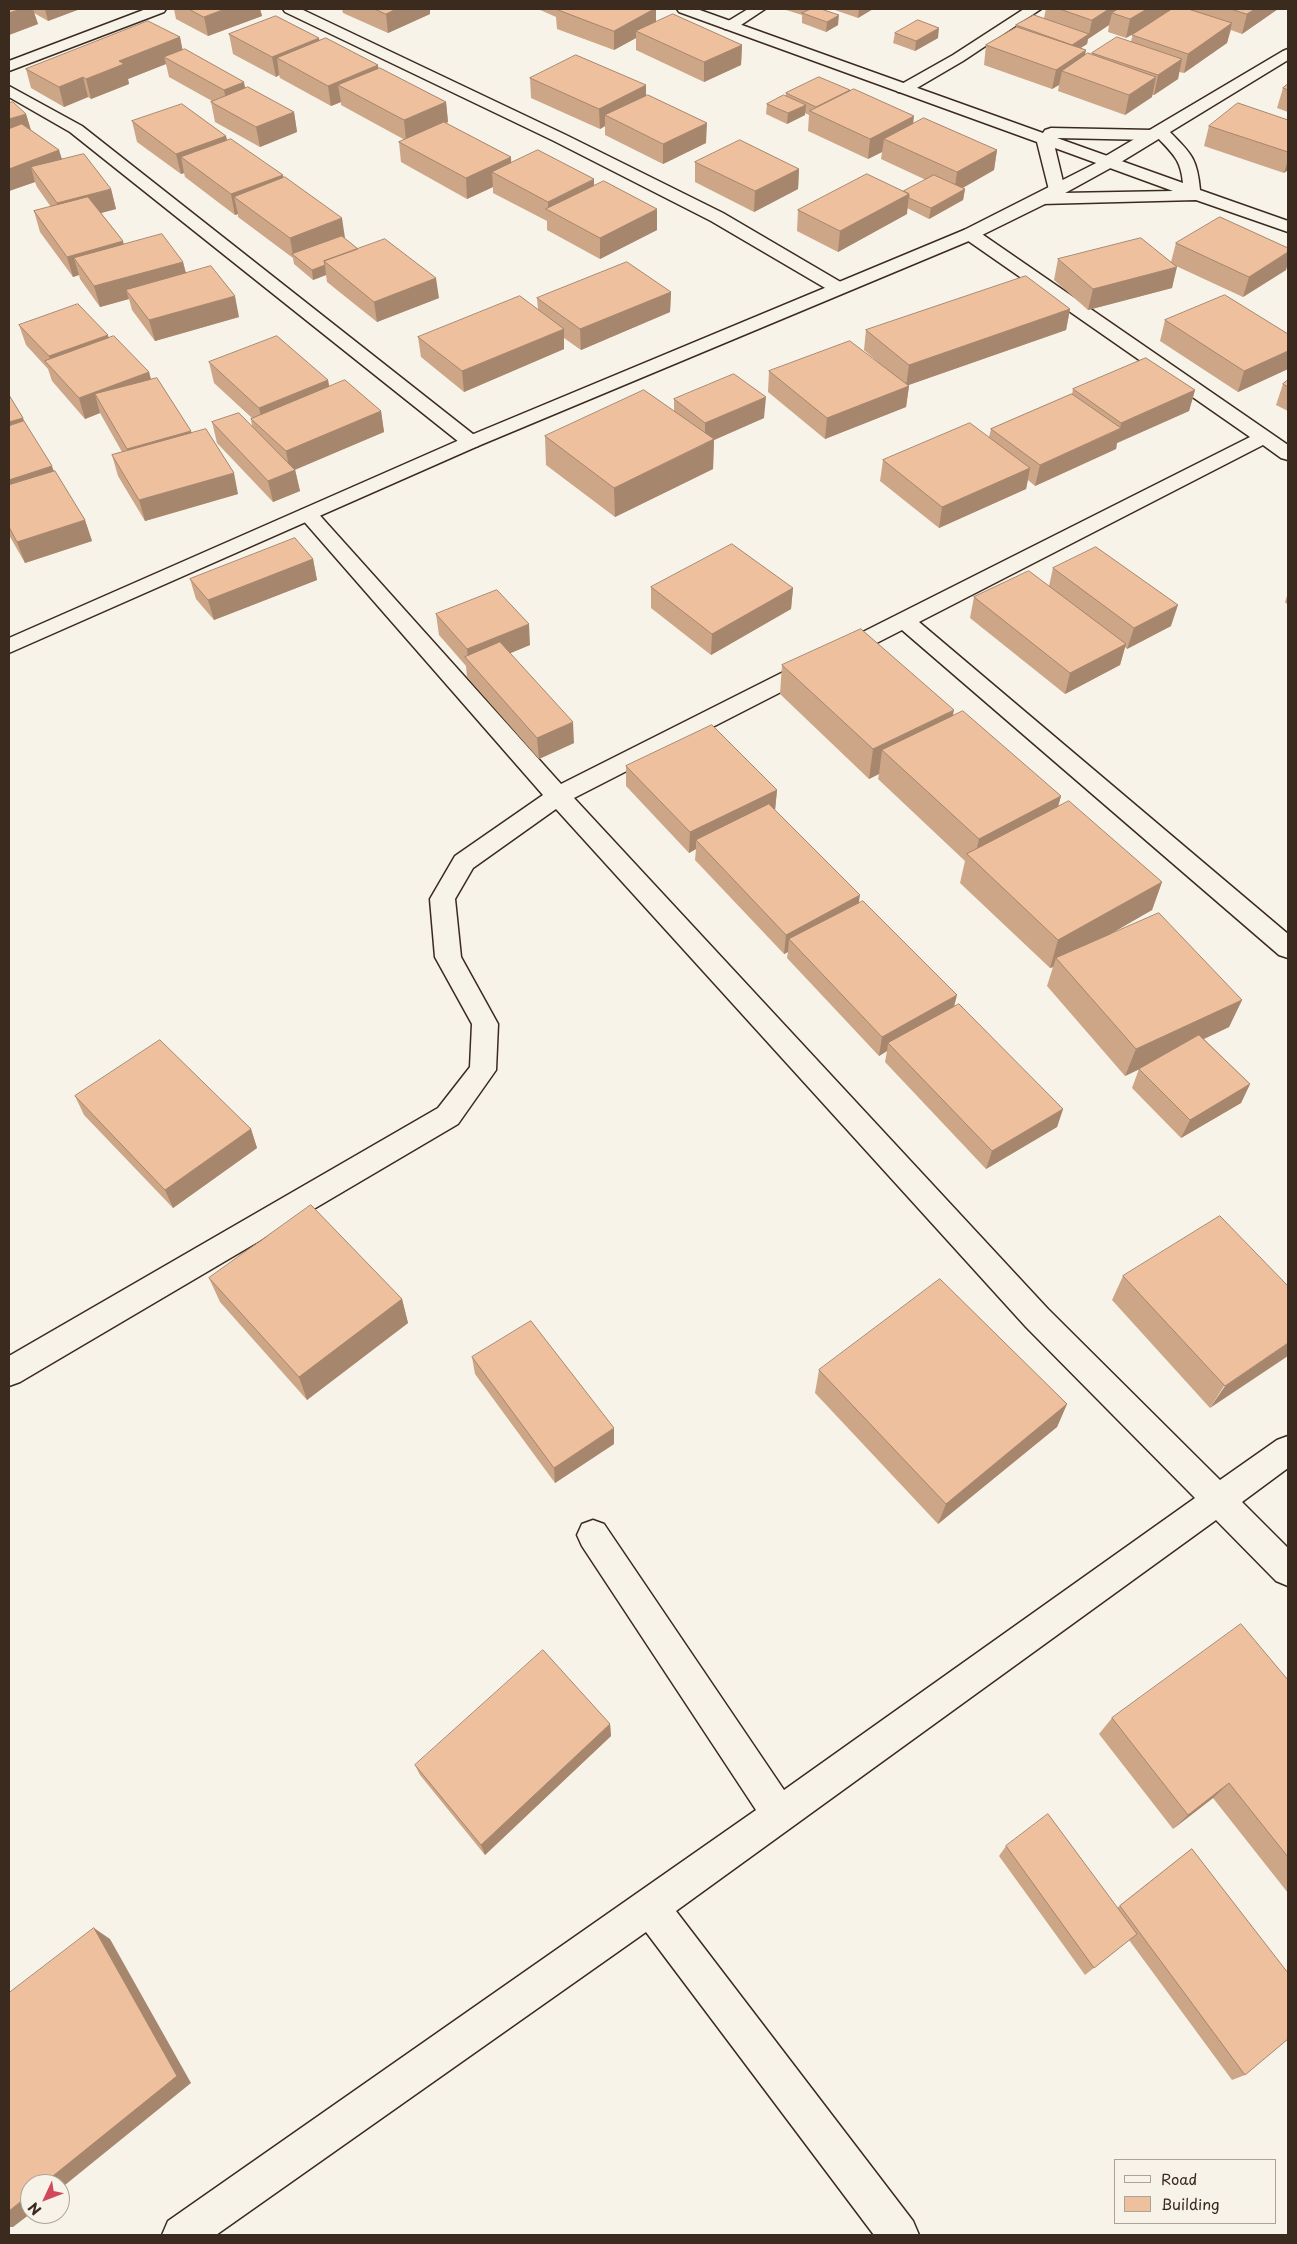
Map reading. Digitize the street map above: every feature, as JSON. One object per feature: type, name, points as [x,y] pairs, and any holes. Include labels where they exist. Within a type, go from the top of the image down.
[{"type":"street","points":[[9,66],[159,9]]},
{"type":"street","points":[[290,9],[560,138],[708,212],[838,288]]},
{"type":"street","points":[[684,9],[1110,161],[1288,227]]},
{"type":"street","points":[[730,26],[758,9]]},
{"type":"street","points":[[904,89],[958,58],[1034,9]]},
{"type":"street","points":[[9,646],[471,442],[970,234],[1049,195],[1110,161],[1288,54]]},
{"type":"street","points":[[9,90],[76,129],[471,442]]},
{"type":"street","points":[[1028,132],[1156,133],[1184,156],[1198,193]]},
{"type":"street","points":[[1044,138],[1049,195]]},
{"type":"street","points":[[1049,195],[1198,193]]},
{"type":"street","points":[[970,234],[1288,454]]},
{"type":"street","points":[[9,1372],[448,1116],[483,1070],[485,1024],[448,957],[442,899],[464,862],[558,796],[1264,437]]},
{"type":"street","points":[[308,514],[558,796],[1038,1318],[1288,1570]]},
{"type":"street","points":[[904,620],[1288,948]]},
{"type":"street","points":[[182,2235],[650,1907],[1218,1498],[1288,1450]]},
{"type":"street","points":[[592,1535],[780,1814]]},
{"type":"street","points":[[650,1907],[899,2235]]},
{"type":"building","points":[[9,9],[21,9],[9,13]]},
{"type":"building","points":[[189,9],[225,9],[204,17]]},
{"type":"building","points":[[375,9],[396,9],[386,14]]},
{"type":"building","points":[[556,9],[654,9],[614,31]]},
{"type":"building","points":[[811,9],[821,9],[839,15],[827,22],[802,13]]},
{"type":"building","points":[[1060,9],[1109,9],[1092,20]]},
{"type":"building","points":[[1118,9],[1147,9],[1130,19],[1112,13]]},
{"type":"building","points":[[1172,9],[1188,9],[1232,23],[1188,54],[1132,35]]},
{"type":"building","points":[[1231,9],[1255,9],[1247,14]]},
{"type":"building","points":[[673,14],[742,45],[704,62],[636,31]]},
{"type":"building","points":[[1034,15],[1089,34],[1072,45],[1016,25]]},
{"type":"building","points":[[276,16],[319,38],[272,57],[229,34]]},
{"type":"building","points":[[918,20],[939,28],[916,41],[895,33]]},
{"type":"building","points":[[148,21],[180,37],[119,61],[124,64],[59,87],[26,69]]},
{"type":"building","points":[[1017,27],[1086,50],[1056,70],[986,45]]},
{"type":"building","points":[[1117,37],[1182,59],[1158,75],[1092,53]]},
{"type":"building","points":[[326,38],[378,65],[328,86],[277,58]]},
{"type":"building","points":[[185,49],[244,82],[224,90],[164,57]]},
{"type":"building","points":[[1088,53],[1156,77],[1129,95],[1062,71]]},
{"type":"building","points":[[576,55],[646,85],[599,109],[530,78]]},
{"type":"building","points":[[380,68],[446,102],[404,120],[338,85]]},
{"type":"building","points":[[819,77],[850,90],[816,107],[786,93]]},
{"type":"building","points":[[248,87],[294,112],[256,127],[211,102]]},
{"type":"building","points":[[854,89],[914,116],[870,139],[810,111]]},
{"type":"building","points":[[648,95],[707,123],[663,144],[605,115]]},
{"type":"building","points":[[784,95],[806,105],[788,113],[767,104]]},
{"type":"building","points":[[13,102],[26,114],[9,119],[9,103]]},
{"type":"building","points":[[1238,103],[1288,120],[1288,152],[1209,126]]},
{"type":"building","points":[[182,104],[226,136],[176,154],[132,121]]},
{"type":"building","points":[[924,118],[997,150],[957,172],[884,139]]},
{"type":"building","points":[[444,122],[511,157],[466,178],[399,142]]},
{"type":"building","points":[[22,124],[59,150],[9,169],[9,129]]},
{"type":"building","points":[[231,139],[283,175],[231,194],[181,157]]},
{"type":"building","points":[[740,140],[799,169],[755,191],[695,162]]},
{"type":"building","points":[[538,150],[594,179],[548,202],[492,172]]},
{"type":"building","points":[[84,154],[111,189],[57,203],[31,167]]},
{"type":"building","points":[[867,174],[909,194],[840,231],[798,210]]},
{"type":"building","points":[[934,175],[965,189],[931,208],[909,198],[909,194],[904,191]]},
{"type":"building","points":[[285,177],[342,218],[290,238],[234,197]]},
{"type":"building","points":[[604,181],[657,209],[600,238],[546,209]]},
{"type":"building","points":[[88,197],[123,241],[67,257],[34,211]]},
{"type":"building","points":[[1220,217],[1288,248],[1288,252],[1249,277],[1176,243]]},
{"type":"building","points":[[162,234],[183,262],[94,286],[74,258]]},
{"type":"building","points":[[342,236],[358,249],[324,261],[325,265],[312,270],[292,254]]},
{"type":"building","points":[[1141,238],[1177,267],[1093,289],[1058,259]]},
{"type":"building","points":[[385,239],[436,278],[374,302],[324,261]]},
{"type":"building","points":[[627,262],[671,292],[580,329],[537,298]]},
{"type":"building","points":[[211,266],[235,296],[149,320],[126,290]]},
{"type":"building","points":[[1026,276],[1070,309],[909,365],[866,330]]},
{"type":"building","points":[[1225,295],[1288,334],[1288,351],[1244,371],[1165,320]]},
{"type":"building","points":[[520,296],[564,329],[462,371],[418,337]]},
{"type":"building","points":[[78,304],[108,335],[49,356],[19,325]]},
{"type":"building","points":[[114,336],[149,372],[79,398],[45,361]]},
{"type":"building","points":[[277,336],[328,380],[259,408],[209,362]]},
{"type":"building","points":[[850,341],[909,386],[827,418],[769,371]]},
{"type":"building","points":[[1146,358],[1195,390],[1121,423],[1073,389]]},
{"type":"building","points":[[734,374],[766,397],[705,423],[674,399]]},
{"type":"building","points":[[157,378],[191,431],[127,449],[95,394]]},
{"type":"building","points":[[345,380],[381,411],[286,451],[251,419]]},
{"type":"building","points":[[1288,380],[1288,387],[1283,384]]},
{"type":"building","points":[[644,390],[714,439],[614,488],[545,436]]},
{"type":"building","points":[[1072,394],[1121,428],[1040,465],[991,429]]},
{"type":"building","points":[[9,395],[23,418],[9,422]]},
{"type":"building","points":[[239,413],[295,470],[268,481],[212,422]]},
{"type":"building","points":[[24,421],[52,466],[9,480],[9,426]]},
{"type":"building","points":[[970,423],[1030,468],[942,507],[883,460]]},
{"type":"building","points":[[206,429],[234,473],[139,500],[112,455]]},
{"type":"building","points":[[55,471],[85,520],[17,542],[9,527],[9,485]]},
{"type":"building","points":[[295,538],[313,559],[208,600],[190,579]]},
{"type":"building","points":[[732,544],[793,588],[712,634],[651,587]]},
{"type":"building","points":[[1096,547],[1178,605],[1134,628],[1053,568]]},
{"type":"building","points":[[1029,571],[1126,644],[1070,673],[974,597]]},
{"type":"building","points":[[497,590],[529,624],[467,649],[436,614]]},
{"type":"building","points":[[861,629],[954,710],[873,749],[782,665]]},
{"type":"building","points":[[500,642],[573,722],[537,738],[465,657]]},
{"type":"building","points":[[963,711],[1061,796],[979,839],[882,750]]},
{"type":"building","points":[[712,725],[777,790],[690,832],[626,766]]},
{"type":"building","points":[[1069,801],[1162,882],[1058,940],[967,854]]},
{"type":"building","points":[[769,804],[860,895],[786,935],[696,840]]},
{"type":"building","points":[[863,901],[957,995],[882,1037],[789,939]]},
{"type":"building","points":[[1159,913],[1242,1000],[1136,1049],[1056,958]]},
{"type":"building","points":[[959,1004],[1063,1109],[992,1151],[888,1043]]},
{"type":"building","points":[[1199,1035],[1250,1084],[1190,1120],[1139,1069]]},
{"type":"building","points":[[160,1040],[251,1129],[165,1190],[75,1096]]},
{"type":"building","points":[[311,1205],[402,1299],[299,1377],[209,1278]]},
{"type":"building","points":[[1220,1216],[1288,1286],[1288,1343],[1225,1386],[1123,1276]]},
{"type":"building","points":[[940,1279],[1067,1404],[946,1504],[819,1370]]},
{"type":"building","points":[[531,1321],[614,1428],[554,1468],[472,1357]]},
{"type":"building","points":[[1241,1624],[1288,1680],[1288,1857],[1229,1783],[1188,1815],[1112,1718]]},
{"type":"building","points":[[543,1650],[610,1724],[481,1845],[415,1765]]},
{"type":"building","points":[[1048,1814],[1137,1934],[1094,1968],[1006,1846]]},
{"type":"building","points":[[1192,1849],[1288,1973],[1288,2039],[1245,2075],[1120,1906]]},
{"type":"building","points":[[94,1928],[177,2076],[55,2174],[20,2174],[20,2202],[9,2211],[9,1993]]}]
